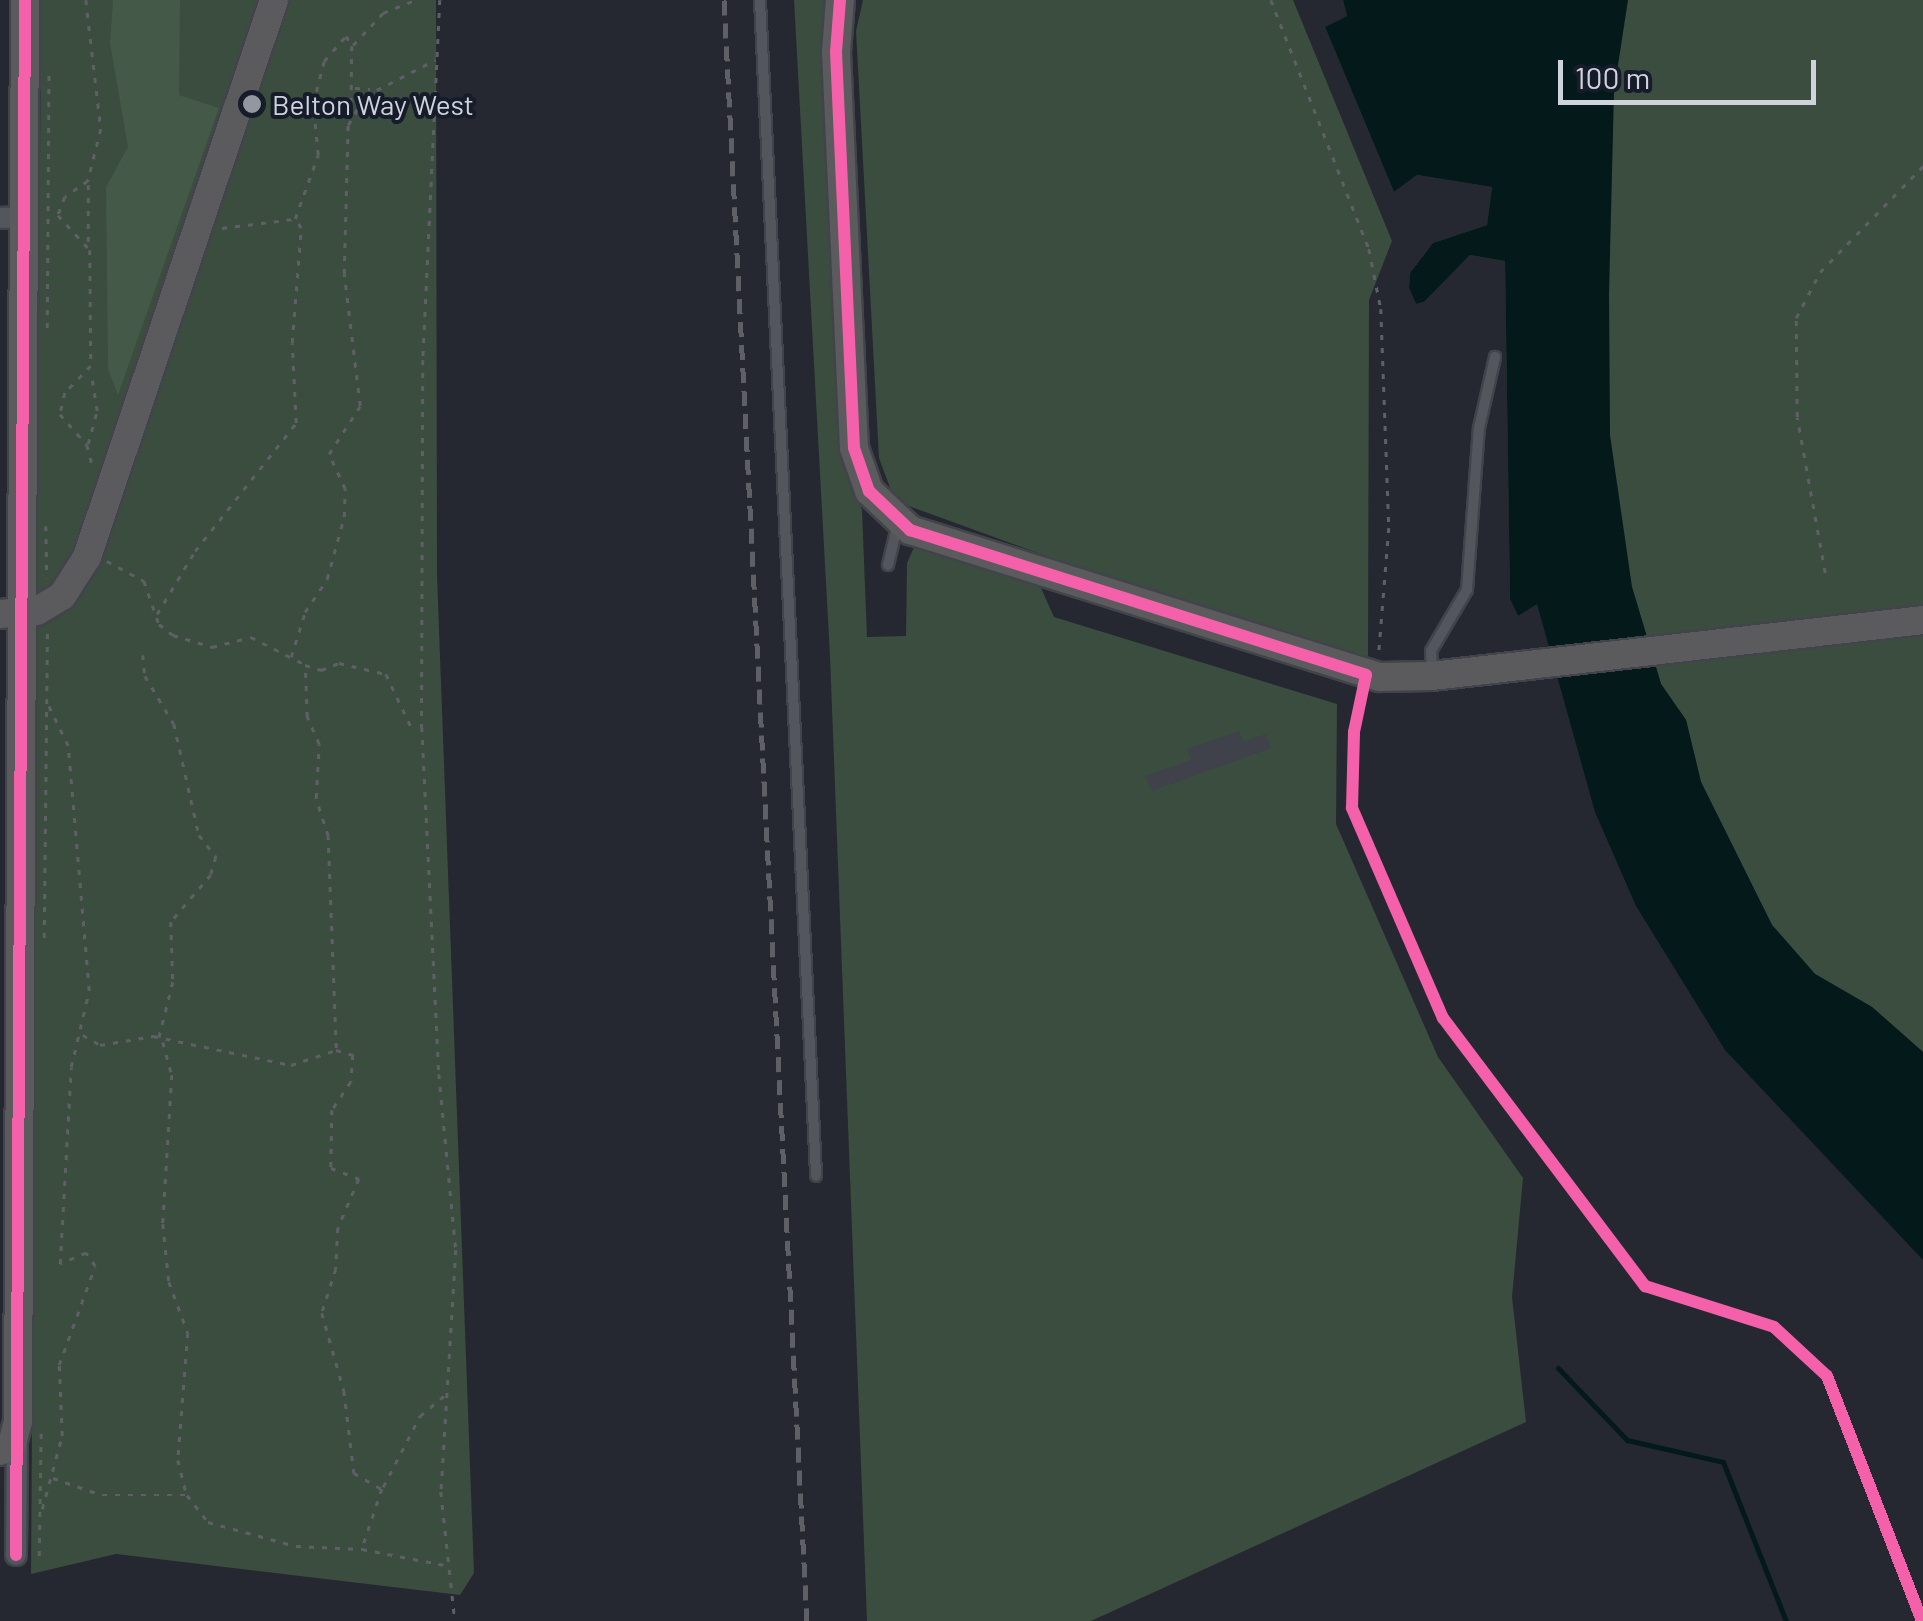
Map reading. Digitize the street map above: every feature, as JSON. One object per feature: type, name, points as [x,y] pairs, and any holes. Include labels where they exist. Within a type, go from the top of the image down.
[{"type":"street","points":[[16,1555],[9,1443],[12,217],[25,0]]},
{"type":"street","points":[[11,614],[62,596],[90,550],[274,0]]},
{"type":"street","points":[[840,0],[836,52],[854,448],[869,491],[898,522],[1000,564],[1366,674],[1432,676],[1819,624],[1923,620]]},
{"type":"lane","points":[[760,0],[816,1176]]},
{"type":"lane","points":[[1432,676],[1431,651],[1467,590],[1478,428],[1495,357]]},
{"type":"lane","points":[[888,565],[898,522]]},
{"type":"path","points":[[86,0],[101,129],[88,181],[90,372],[97,411],[87,445],[93,477]]},
{"type":"path","points":[[352,46],[382,13],[416,0]]},
{"type":"path","points":[[440,0],[420,504],[422,727],[439,1074],[456,1250],[441,1492],[446,1566],[455,1621]]},
{"type":"path","points":[[1271,0],[1363,234],[1382,309],[1389,528],[1381,647],[1366,674],[1354,732],[1352,808],[1444,1018],[1645,1286],[1774,1327],[1827,1376],[1922,1621]]},
{"type":"path","points":[[290,657],[304,612],[326,579],[344,517],[345,490],[328,454],[360,406],[344,274],[354,89],[352,46],[346,36],[324,61],[313,104],[318,155],[295,219]]},
{"type":"path","points":[[48,332],[49,59]]},
{"type":"path","points":[[352,115],[372,91],[436,60]]},
{"type":"path","points":[[354,89],[372,91]]},
{"type":"path","points":[[1825,574],[1797,417],[1796,318],[1820,272],[1923,166]]},
{"type":"path","points":[[88,181],[64,197],[58,216],[88,243]]},
{"type":"path","points":[[158,614],[195,551],[296,423],[292,322],[301,228],[295,219]]},
{"type":"path","points":[[244,227],[295,219]]},
{"type":"path","points":[[87,445],[68,430],[60,410],[69,387],[90,372]]},
{"type":"path","points":[[47,410],[60,410]]},
{"type":"path","points":[[46,515],[46,583],[56,580]]},
{"type":"path","points":[[90,550],[144,581],[159,624],[194,644],[251,637],[321,670],[339,663],[386,674],[414,733]]},
{"type":"path","points":[[143,655],[145,676],[174,724],[199,835],[216,857],[211,875],[171,922],[173,982],[160,1040],[172,1075],[163,1224],[169,1282],[188,1333],[178,1460],[187,1495],[208,1522],[296,1546],[362,1550],[446,1566]]},
{"type":"path","points":[[305,665],[306,717],[320,744],[316,798],[328,836],[336,1050]]},
{"type":"path","points":[[40,1514],[62,1436],[59,1366],[95,1266],[86,1253],[60,1264],[71,1068],[89,991],[68,746],[46,702]]},
{"type":"path","points":[[82,1034],[100,1045],[137,1036],[291,1064],[336,1050],[353,1055],[352,1082],[332,1110],[331,1168],[359,1180],[338,1228],[336,1269],[322,1314],[344,1392],[354,1473],[382,1489]]},
{"type":"path","points":[[362,1550],[382,1489],[420,1416],[447,1393]]},
{"type":"path","points":[[52,1478],[102,1495],[187,1495]]},
{"type":"shaded area","points":[[41,0],[436,0],[437,575],[474,1573],[460,1595],[116,1554],[31,1574]]},
{"type":"shaded area","points":[[794,0],[826,0],[844,464],[862,510],[867,637],[906,636],[907,563],[915,545],[1041,588],[1054,617],[1337,704],[1336,824],[1438,1057],[1523,1178],[1512,1297],[1526,1422],[1091,1621],[867,1621],[830,656]]},
{"type":"shaded area","points":[[863,0],[1293,0],[1392,241],[1369,300],[1368,657],[1118,582],[895,501],[879,458],[856,31]]},
{"type":"shaded area","points":[[1343,0],[1923,0],[1923,1052],[1872,1007],[1815,974],[1772,925],[1701,782],[1686,720],[1661,684],[1632,587],[1537,603],[1518,616],[1510,599],[1505,261],[1470,255],[1424,302],[1416,304],[1409,288],[1410,273],[1433,243],[1487,225],[1492,187],[1417,175],[1394,192],[1325,27],[1347,16]]},
{"type":"shaded area","points":[[1343,0],[1628,0],[1614,91],[1609,294],[1610,435],[1632,587],[1661,684],[1686,720],[1701,782],[1772,925],[1815,974],[1872,1007],[1923,1052],[1923,1260],[1725,1050],[1636,906],[1595,812],[1537,604],[1518,616],[1510,599],[1505,261],[1470,255],[1424,302],[1416,304],[1409,288],[1410,273],[1433,243],[1487,225],[1492,187],[1417,175],[1394,192],[1325,27],[1347,16]]},
{"type":"green space","points":[[113,0],[180,0],[179,95],[219,108],[118,395],[108,369],[106,187],[128,147],[110,43]]},
{"type":"building","points":[[1239,731],[1243,742],[1266,734],[1271,748],[1152,791],[1145,776],[1191,760],[1187,749]]},
{"type":"waterway","points":[[1558,1368],[1627,1440],[1723,1462],[1786,1621]]},
{"type":"railway","points":[[724,0],[807,1621]]},
{"type":"cycle path","points":[[16,1555],[25,0]]},
{"type":"cycle path","points":[[840,0],[836,52],[854,448],[869,491],[910,530],[1366,675],[1354,732],[1352,808],[1443,1018],[1645,1286],[1774,1327],[1827,1376],[1922,1621]]},
{"type":"place","name":"Belton Way West","points":[[252,104]]}]
